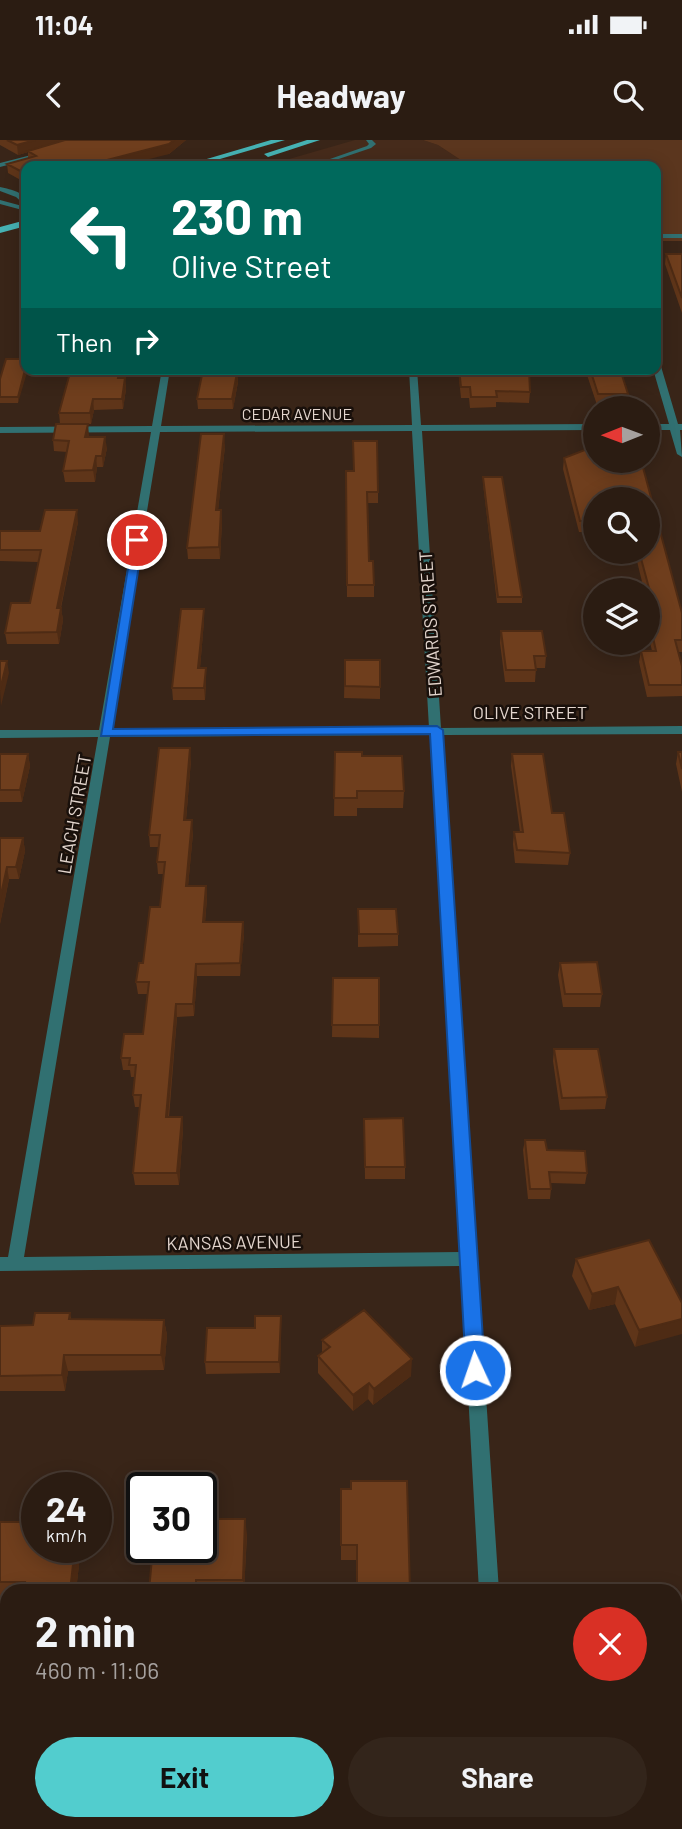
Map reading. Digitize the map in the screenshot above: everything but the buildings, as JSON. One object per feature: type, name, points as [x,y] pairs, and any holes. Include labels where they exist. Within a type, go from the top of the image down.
[{"type":"main road","points":[[205,161],[281,140]]},
{"type":"main road","points":[[242,161],[316,140]]},
{"type":"main road","points":[[0,219],[21,210]]},
{"type":"main road","points":[[0,230],[21,224]]},
{"type":"street","points":[[0,165],[59,149]]},
{"type":"street","points":[[0,189],[19,195],[21,199]]},
{"type":"street","points":[[0,202],[21,207]]},
{"type":"street","points":[[661,236],[682,236]]},
{"type":"street","name":"LEACH STREET","points":[[8,1264],[106,733],[165,375]]},
{"type":"street","name":"EDWARDS STREET","points":[[413,375],[489,1584]]},
{"type":"street","points":[[660,375],[678,427],[682,454]]},
{"type":"street","name":"CEDAR AVENUE","points":[[0,430],[583,427]]},
{"type":"street","points":[[660,427],[678,427]]},
{"type":"street","name":"OLIVE STREET","points":[[0,734],[682,730]]},
{"type":"street","name":"KANSAS AVENUE","points":[[8,1264],[469,1259]]},
{"type":"lane","points":[[328,161],[369,147],[373,144],[369,140]]},
{"type":"shaded area","points":[[355,140],[423,140],[438,145],[462,161],[282,161]]},
{"type":"shaded area","points":[[423,140],[682,140],[682,241],[661,241],[661,161],[462,161],[438,145]]},
{"type":"route","points":[[137,540],[106,733],[437,730],[475,1370]]}]
